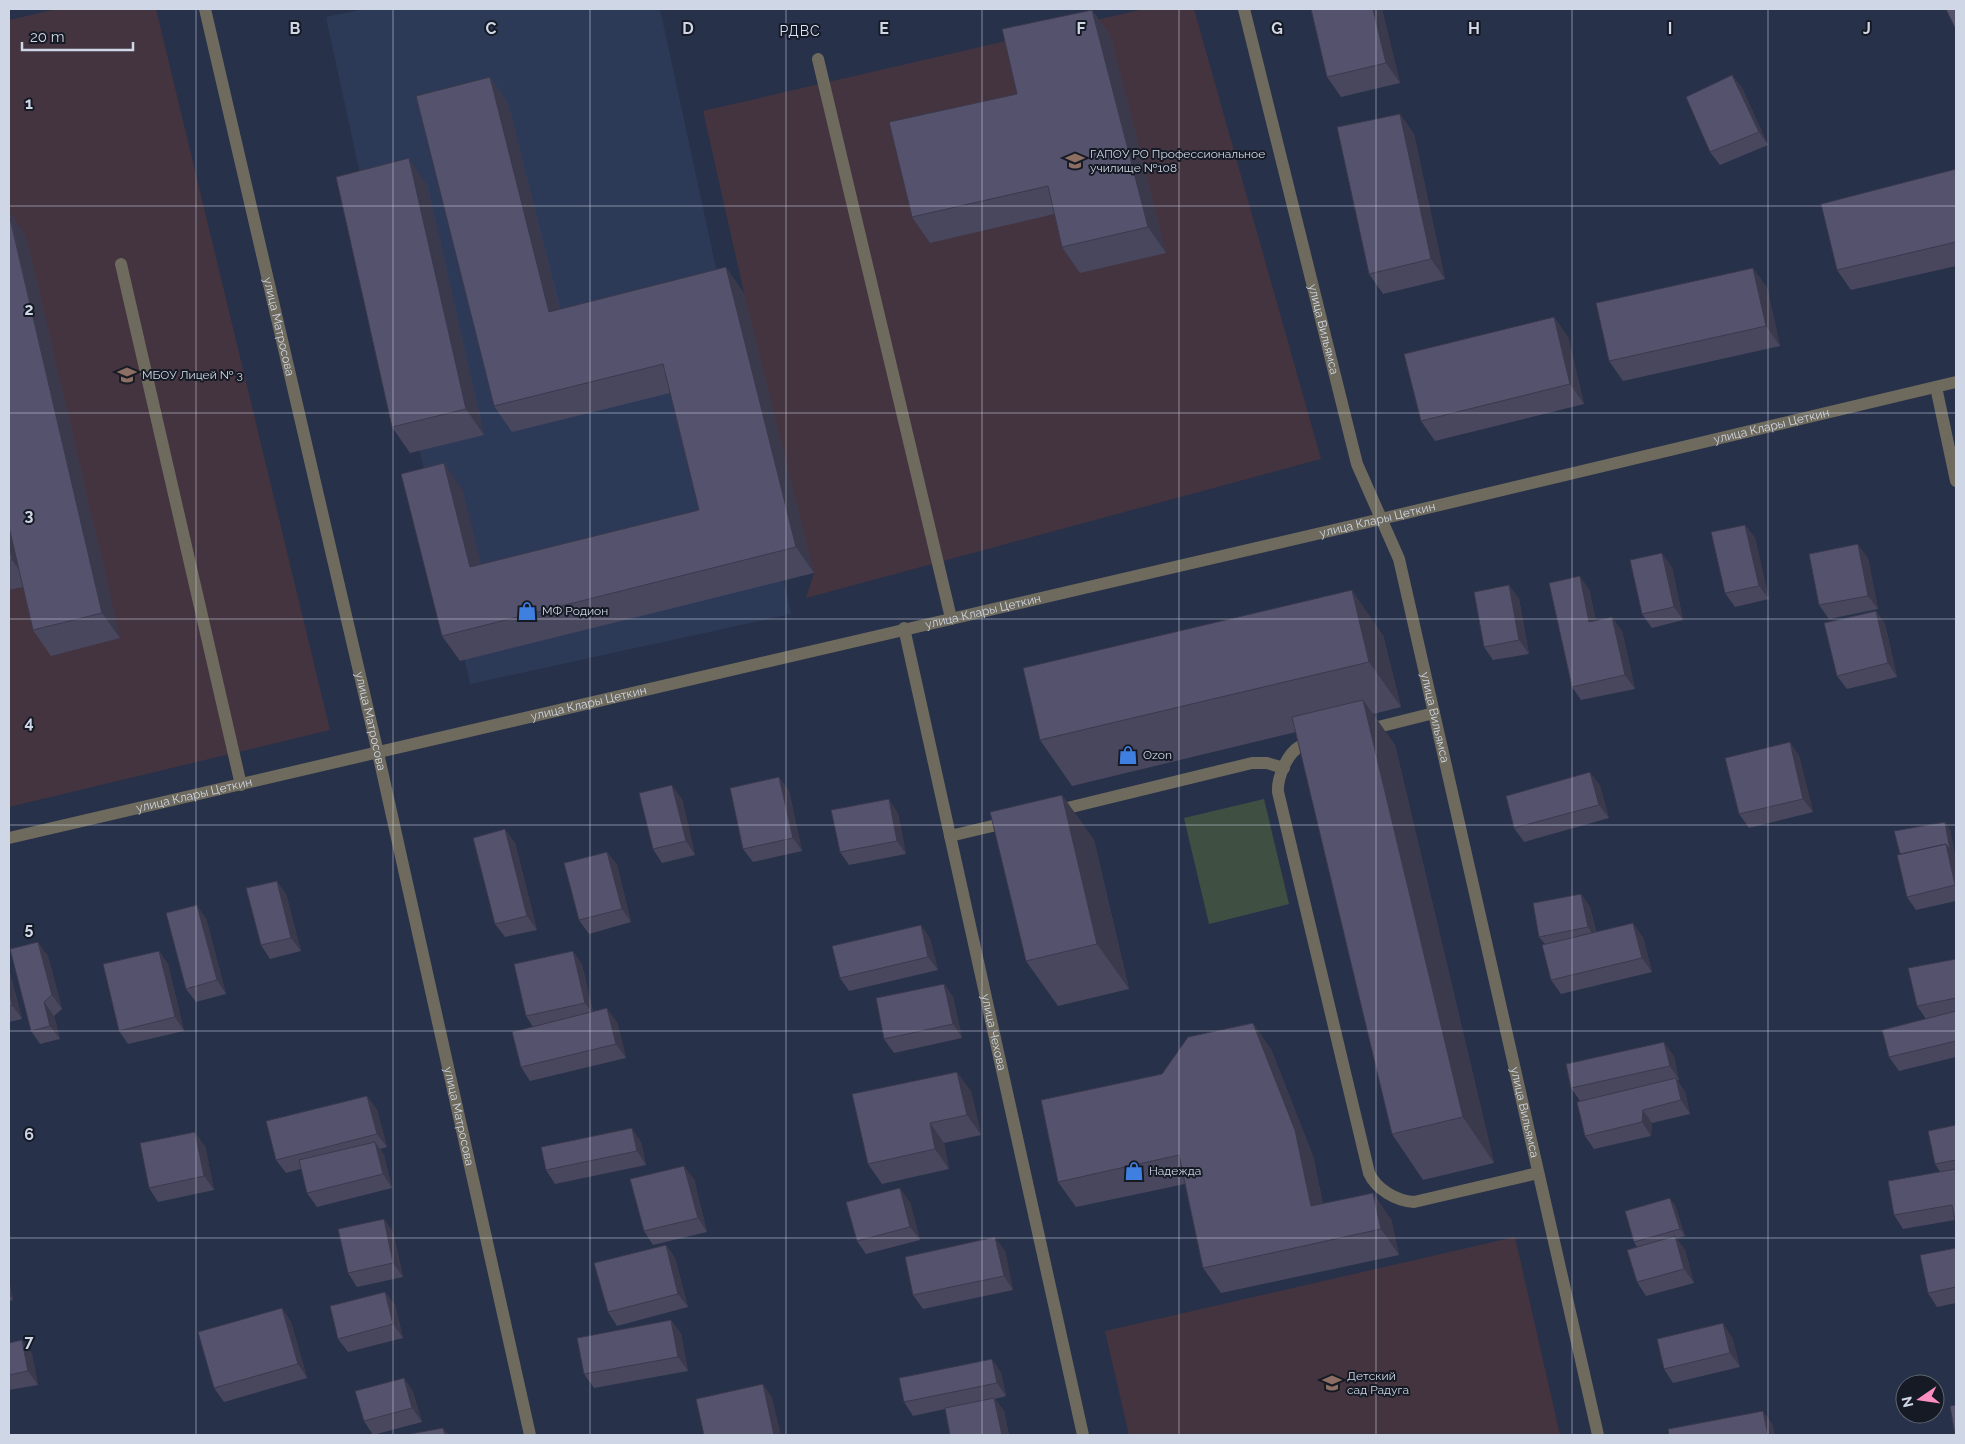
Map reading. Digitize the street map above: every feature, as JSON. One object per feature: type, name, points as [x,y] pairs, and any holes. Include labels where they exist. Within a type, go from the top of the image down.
[{"type":"street","name":"улица Матросова","points":[[205,9],[378,753],[530,1435]]},
{"type":"street","name":"улица Вильямса","points":[[1244,9],[1357,464],[1399,559],[1598,1435]]},
{"type":"street","points":[[818,59],[951,618]]},
{"type":"street","points":[[121,264],[241,785]]},
{"type":"street","name":"улица Клары Цеткин","points":[[9,838],[378,753],[904,628],[1381,519],[1956,382]]},
{"type":"street","points":[[1936,387],[1956,481]]},
{"type":"street","name":"улица Чехова","points":[[904,628],[1084,1435]]},
{"type":"street","points":[[1352,733],[1434,713]]},
{"type":"street","points":[[1324,740],[1298,747],[1284,768],[1278,782],[1278,792],[1369,1172],[1373,1182],[1398,1199],[1414,1202],[1538,1172]]},
{"type":"street","points":[[1045,813],[1252,764],[1267,763],[1284,768]]},
{"type":"street","points":[[950,836],[1026,818]]},
{"type":"shaded area","name":"МБОУ Лицей № 3","points":[[57,9],[156,9],[330,730],[9,807],[9,20]]},
{"type":"shaded area","points":[[364,9],[660,9],[791,614],[470,684],[326,17]]},
{"type":"shaded area","points":[[1144,9],[1194,9],[1321,459],[806,598],[814,573],[744,293],[703,111]]},
{"type":"shaded area","name":"Детский сад Радуга","points":[[1515,1237],[1560,1435],[1129,1435],[1105,1331]]},
{"type":"green space","points":[[1264,799],[1289,904],[1209,924],[1184,818]]},
{"type":"building","points":[[1311,9],[1373,9],[1386,63],[1327,77]]},
{"type":"building","points":[[1946,9],[1956,9],[1956,30]]},
{"type":"building","points":[[1092,10],[1148,227],[1062,247],[1048,186],[912,217],[889,122],[1017,94],[1002,29]]},
{"type":"building","points":[[1732,75],[1759,132],[1710,152],[1686,97]]},
{"type":"building","points":[[490,77],[549,312],[726,267],[796,547],[442,636],[401,474],[444,463],[470,567],[699,510],[663,364],[494,406],[416,96]]},
{"type":"building","points":[[1400,114],[1431,259],[1369,274],[1337,127]]},
{"type":"building","points":[[409,158],[466,409],[392,427],[336,177]]},
{"type":"building","points":[[1956,169],[1956,242],[1837,270],[1821,204]]},
{"type":"building","points":[[9,214],[102,613],[33,630],[9,527]]},
{"type":"building","points":[[1753,268],[1766,326],[1609,361],[1596,303]]},
{"type":"building","points":[[1554,317],[1570,384],[1421,421],[1404,354]]},
{"type":"building","points":[[1745,525],[1759,586],[1725,593],[1711,532]]},
{"type":"building","points":[[9,543],[12,560],[9,560]]},
{"type":"building","points":[[1858,544],[1868,596],[1819,605],[1809,554]]},
{"type":"building","points":[[1662,553],[1674,607],[1642,614],[1630,560]]},
{"type":"building","points":[[1580,576],[1589,622],[1612,617],[1625,675],[1572,687],[1549,583]]},
{"type":"building","points":[[1509,585],[1519,640],[1484,647],[1474,592]]},
{"type":"building","points":[[1352,590],[1369,662],[1040,740],[1023,668]]},
{"type":"building","points":[[1876,611],[1888,663],[1837,676],[1824,623]]},
{"type":"building","points":[[1363,700],[1463,1117],[1392,1134],[1292,717]]},
{"type":"building","points":[[1790,742],[1803,799],[1739,814],[1725,758]]},
{"type":"building","points":[[1590,772],[1599,805],[1514,828],[1506,796]]},
{"type":"building","points":[[779,777],[793,838],[743,849],[730,788]]},
{"type":"building","points":[[672,785],[686,841],[653,849],[639,793]]},
{"type":"building","points":[[1062,795],[1097,944],[1026,961],[990,812]]},
{"type":"building","points":[[889,799],[897,841],[840,852],[831,810]]},
{"type":"building","points":[[1945,822],[1950,850],[1946,844],[1900,854],[1894,831]]},
{"type":"building","points":[[505,829],[527,916],[495,924],[473,838]]},
{"type":"building","points":[[1946,844],[1955,885],[1907,897],[1897,855]]},
{"type":"building","points":[[607,852],[622,909],[579,920],[564,863]]},
{"type":"building","points":[[277,881],[291,938],[261,945],[246,888]]},
{"type":"building","points":[[1581,894],[1588,927],[1539,937],[1533,903]]},
{"type":"building","points":[[197,905],[217,980],[186,989],[166,913]]},
{"type":"building","points":[[1633,923],[1642,958],[1551,980],[1542,945]]},
{"type":"building","points":[[921,925],[928,957],[840,978],[832,946]]},
{"type":"building","points":[[38,942],[52,995],[44,1002],[50,1026],[31,1031],[10,949]]},
{"type":"building","points":[[159,951],[175,1017],[119,1031],[103,964]]},
{"type":"building","points":[[573,951],[585,1003],[526,1016],[514,964]]},
{"type":"building","points":[[1956,959],[1956,998],[1917,1006],[1908,968]]},
{"type":"building","points":[[944,984],[953,1024],[884,1039],[876,998]]},
{"type":"building","points":[[9,991],[12,1005],[9,1006]]},
{"type":"building","points":[[607,1008],[616,1044],[521,1067],[512,1032]]},
{"type":"building","points":[[1956,1011],[1956,1041],[1889,1057],[1882,1030]]},
{"type":"building","points":[[1253,1023],[1295,1130],[1311,1206],[1373,1193],[1381,1229],[1203,1268],[1179,1155],[1058,1182],[1041,1100],[1162,1074],[1188,1037]]},
{"type":"building","points":[[1664,1042],[1670,1066],[1571,1088],[1566,1064]]},
{"type":"building","points":[[957,1072],[967,1115],[930,1123],[935,1149],[868,1164],[852,1094]]},
{"type":"building","points":[[1676,1078],[1681,1100],[1643,1110],[1642,1122],[1585,1136],[1577,1102]]},
{"type":"building","points":[[367,1096],[377,1134],[276,1160],[266,1121]]},
{"type":"building","points":[[1956,1125],[1956,1160],[1935,1164],[1928,1131]]},
{"type":"building","points":[[632,1128],[637,1151],[546,1170],[541,1147]]},
{"type":"building","points":[[195,1132],[204,1176],[149,1188],[140,1143]]},
{"type":"building","points":[[375,1142],[383,1174],[307,1193],[299,1160]]},
{"type":"building","points":[[684,1166],[698,1218],[644,1231],[630,1179]]},
{"type":"building","points":[[1956,1169],[1956,1226],[1952,1205],[1894,1215],[1888,1181]]},
{"type":"building","points":[[900,1188],[910,1227],[857,1241],[846,1202]]},
{"type":"building","points":[[1670,1198],[1680,1229],[1634,1242],[1625,1211]]},
{"type":"building","points":[[384,1219],[393,1263],[348,1273],[338,1229]]},
{"type":"building","points":[[1675,1236],[1684,1269],[1637,1282],[1627,1250]]},
{"type":"building","points":[[995,1237],[1004,1276],[913,1295],[905,1257]]},
{"type":"building","points":[[666,1245],[678,1294],[608,1312],[594,1263]]},
{"type":"building","points":[[1956,1248],[1956,1287],[1928,1293],[1920,1255]]},
{"type":"building","points":[[385,1292],[393,1324],[338,1339],[330,1306]]},
{"type":"building","points":[[282,1308],[298,1364],[214,1388],[198,1332]]},
{"type":"building","points":[[671,1320],[678,1357],[584,1374],[577,1338]]},
{"type":"building","points":[[1723,1323],[1730,1353],[1664,1369],[1657,1339]]},
{"type":"building","points":[[22,1340],[28,1371],[9,1375],[9,1343]]},
{"type":"building","points":[[992,1359],[997,1383],[904,1402],[899,1378]]},
{"type":"building","points":[[404,1378],[412,1408],[364,1421],[355,1391]]},
{"type":"building","points":[[763,1384],[774,1435],[704,1435],[696,1399]]},
{"type":"building","points":[[994,1398],[1002,1435],[950,1435],[945,1408]]},
{"type":"building","points":[[1956,1405],[1956,1435],[1955,1435],[1950,1406]]},
{"type":"building","points":[[1763,1411],[1768,1435],[1669,1435],[1668,1429]]},
{"type":"building","points":[[443,1428],[445,1435],[405,1435]]},
{"type":"place","name":"ГАПОУ РО Профессиональное училище №108","points":[[1075,161]]},
{"type":"place","name":"МБОУ Лицей № 3","points":[[127,375]]},
{"type":"place","name":"МФ Родион","points":[[527,611]]},
{"type":"place","name":"Ozon","points":[[1128,755]]},
{"type":"place","name":"Надежда","points":[[1134,1171]]},
{"type":"place","name":"Детский сад Радуга","points":[[1332,1383]]},
{"type":"district","name":"РДВС","points":[[800,31]]}]
